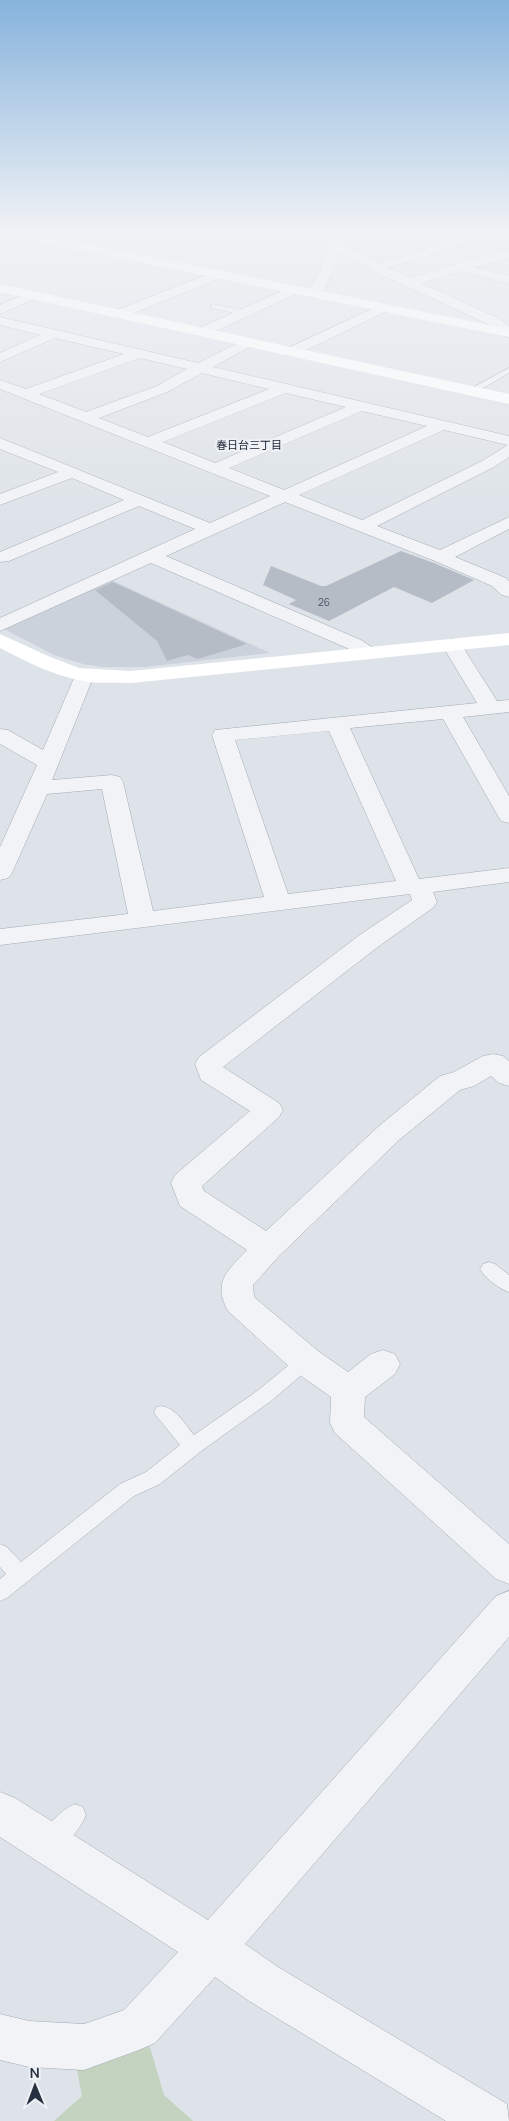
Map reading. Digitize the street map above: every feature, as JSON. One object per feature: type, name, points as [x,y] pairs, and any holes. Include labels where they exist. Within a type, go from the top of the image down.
[{"type":"street","points":[[28,328],[509,441]]},
{"type":"street","points":[[183,328],[509,399]]},
{"type":"street","points":[[202,332],[210,328]]},
{"type":"street","points":[[292,352],[341,328]]},
{"type":"street","points":[[483,328],[509,333]]},
{"type":"street","points":[[0,358],[53,334]]},
{"type":"street","points":[[87,417],[162,389],[202,369],[248,342]]},
{"type":"street","points":[[26,394],[138,354]]},
{"type":"street","points":[[0,384],[441,557],[506,585]]},
{"type":"street","points":[[149,442],[285,388]]},
{"type":"street","points":[[216,468],[361,406]]},
{"type":"street","points":[[0,625],[210,529],[443,426]]},
{"type":"street","points":[[3,446],[210,529]]},
{"type":"street","points":[[362,526],[488,464],[509,450]]},
{"type":"street","points":[[0,500],[71,473]]},
{"type":"street","points":[[1,557],[139,500]]},
{"type":"street","points":[[441,557],[509,522]]},
{"type":"street","points":[[151,556],[354,644],[368,653]]},
{"type":"street","points":[[0,640],[41,661],[84,675],[131,676],[509,640]]},
{"type":"street","points":[[452,645],[500,707]]},
{"type":"street","points":[[3,859],[38,788],[84,675]]},
{"type":"street","points":[[278,902],[222,735],[500,707]]},
{"type":"street","points":[[450,712],[509,816]]},
{"type":"street","points":[[268,1248],[191,1198],[186,1183],[269,1110],[211,1073],[210,1064],[280,1018],[370,940],[425,902],[414,886],[337,724]]},
{"type":"street","points":[[0,735],[48,762]]},
{"type":"street","points":[[38,788],[112,782],[142,919]]},
{"type":"street","points":[[0,937],[509,875]]},
{"type":"street","points":[[348,1391],[306,1361],[239,1302],[237,1282],[268,1248],[340,1190],[408,1130],[450,1083],[502,1063]]},
{"type":"street","points":[[348,1391],[383,1364]]},
{"type":"street","points":[[348,1391],[347,1423],[509,1567]]},
{"type":"street","points":[[0,2037],[29,2044],[84,2047],[139,2026],[212,1948],[509,1609]]},
{"type":"street","points":[[0,1813],[62,1829],[212,1948],[262,1983],[490,2121]]},
{"type":"lane","points":[[472,391],[509,370]]},
{"type":"lane","points":[[489,1269],[509,1285]]},
{"type":"lane","points":[[0,1590],[127,1490],[153,1478],[193,1446],[264,1396],[306,1361]]},
{"type":"lane","points":[[163,1413],[193,1446]]},
{"type":"lane","points":[[0,1553],[19,1574]]},
{"type":"shaded area","points":[[111,580],[270,653],[145,667],[102,667],[83,664],[54,655],[4,629]]},
{"type":"green space","points":[[147,2037],[164,2095],[193,2121],[54,2121],[82,2096],[77,2070]]},
{"type":"building","points":[[401,551],[474,580],[432,603],[394,587],[329,621],[289,604],[296,600],[263,585],[271,566],[321,586],[326,586]]},
{"type":"building","points":[[113,582],[247,644],[198,659],[188,655],[167,661],[157,641],[95,590]]},
{"type":"district","name":"春日台三丁目","points":[[249,445]]}]
